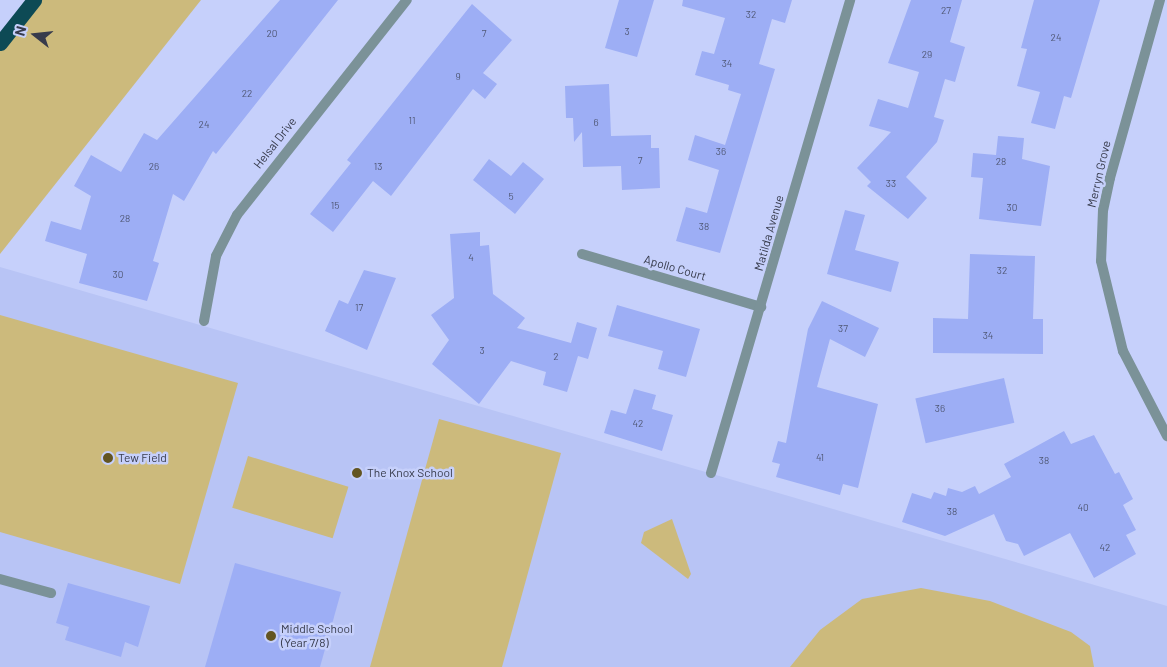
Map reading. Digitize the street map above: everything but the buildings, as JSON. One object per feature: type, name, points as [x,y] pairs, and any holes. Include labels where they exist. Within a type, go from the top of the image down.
[{"type":"highway","points":[[0,43],[34,0]]},
{"type":"street","name":"Helsal Drive","points":[[204,322],[216,256],[237,215],[407,0]]},
{"type":"street","name":"Matilda Avenue","points":[[711,473],[850,0]]},
{"type":"street","name":"Merryn Grove","points":[[1160,0],[1110,178],[1103,210],[1102,260],[1123,351],[1167,436]]},
{"type":"street","name":"Apollo Court","points":[[582,254],[761,307]]},
{"type":"street","points":[[0,579],[51,593]]},
{"type":"shaded area","points":[[34,0],[201,0],[0,254],[0,43]]},
{"type":"shaded area","name":"The Knox School","points":[[0,267],[1167,606],[1167,667],[0,667]]},
{"type":"shaded area","name":"Tew Field","points":[[0,315],[238,383],[180,584],[0,532]]},
{"type":"shaded area","points":[[439,419],[561,453],[502,667],[370,667]]},
{"type":"shaded area","points":[[248,456],[348,487],[333,538],[232,508]]},
{"type":"shaded area","points":[[672,519],[691,574],[688,579],[641,543],[644,532]]},
{"type":"shaded area","points":[[921,588],[990,601],[1071,632],[1090,646],[1094,667],[790,667],[820,630],[862,599]]},
{"type":"place","name":"Tew Field","points":[[108,458]]},
{"type":"place","name":"The Knox School","points":[[357,473]]},
{"type":"place","name":"Middle School (Year 7/8)","points":[[271,636]]}]
